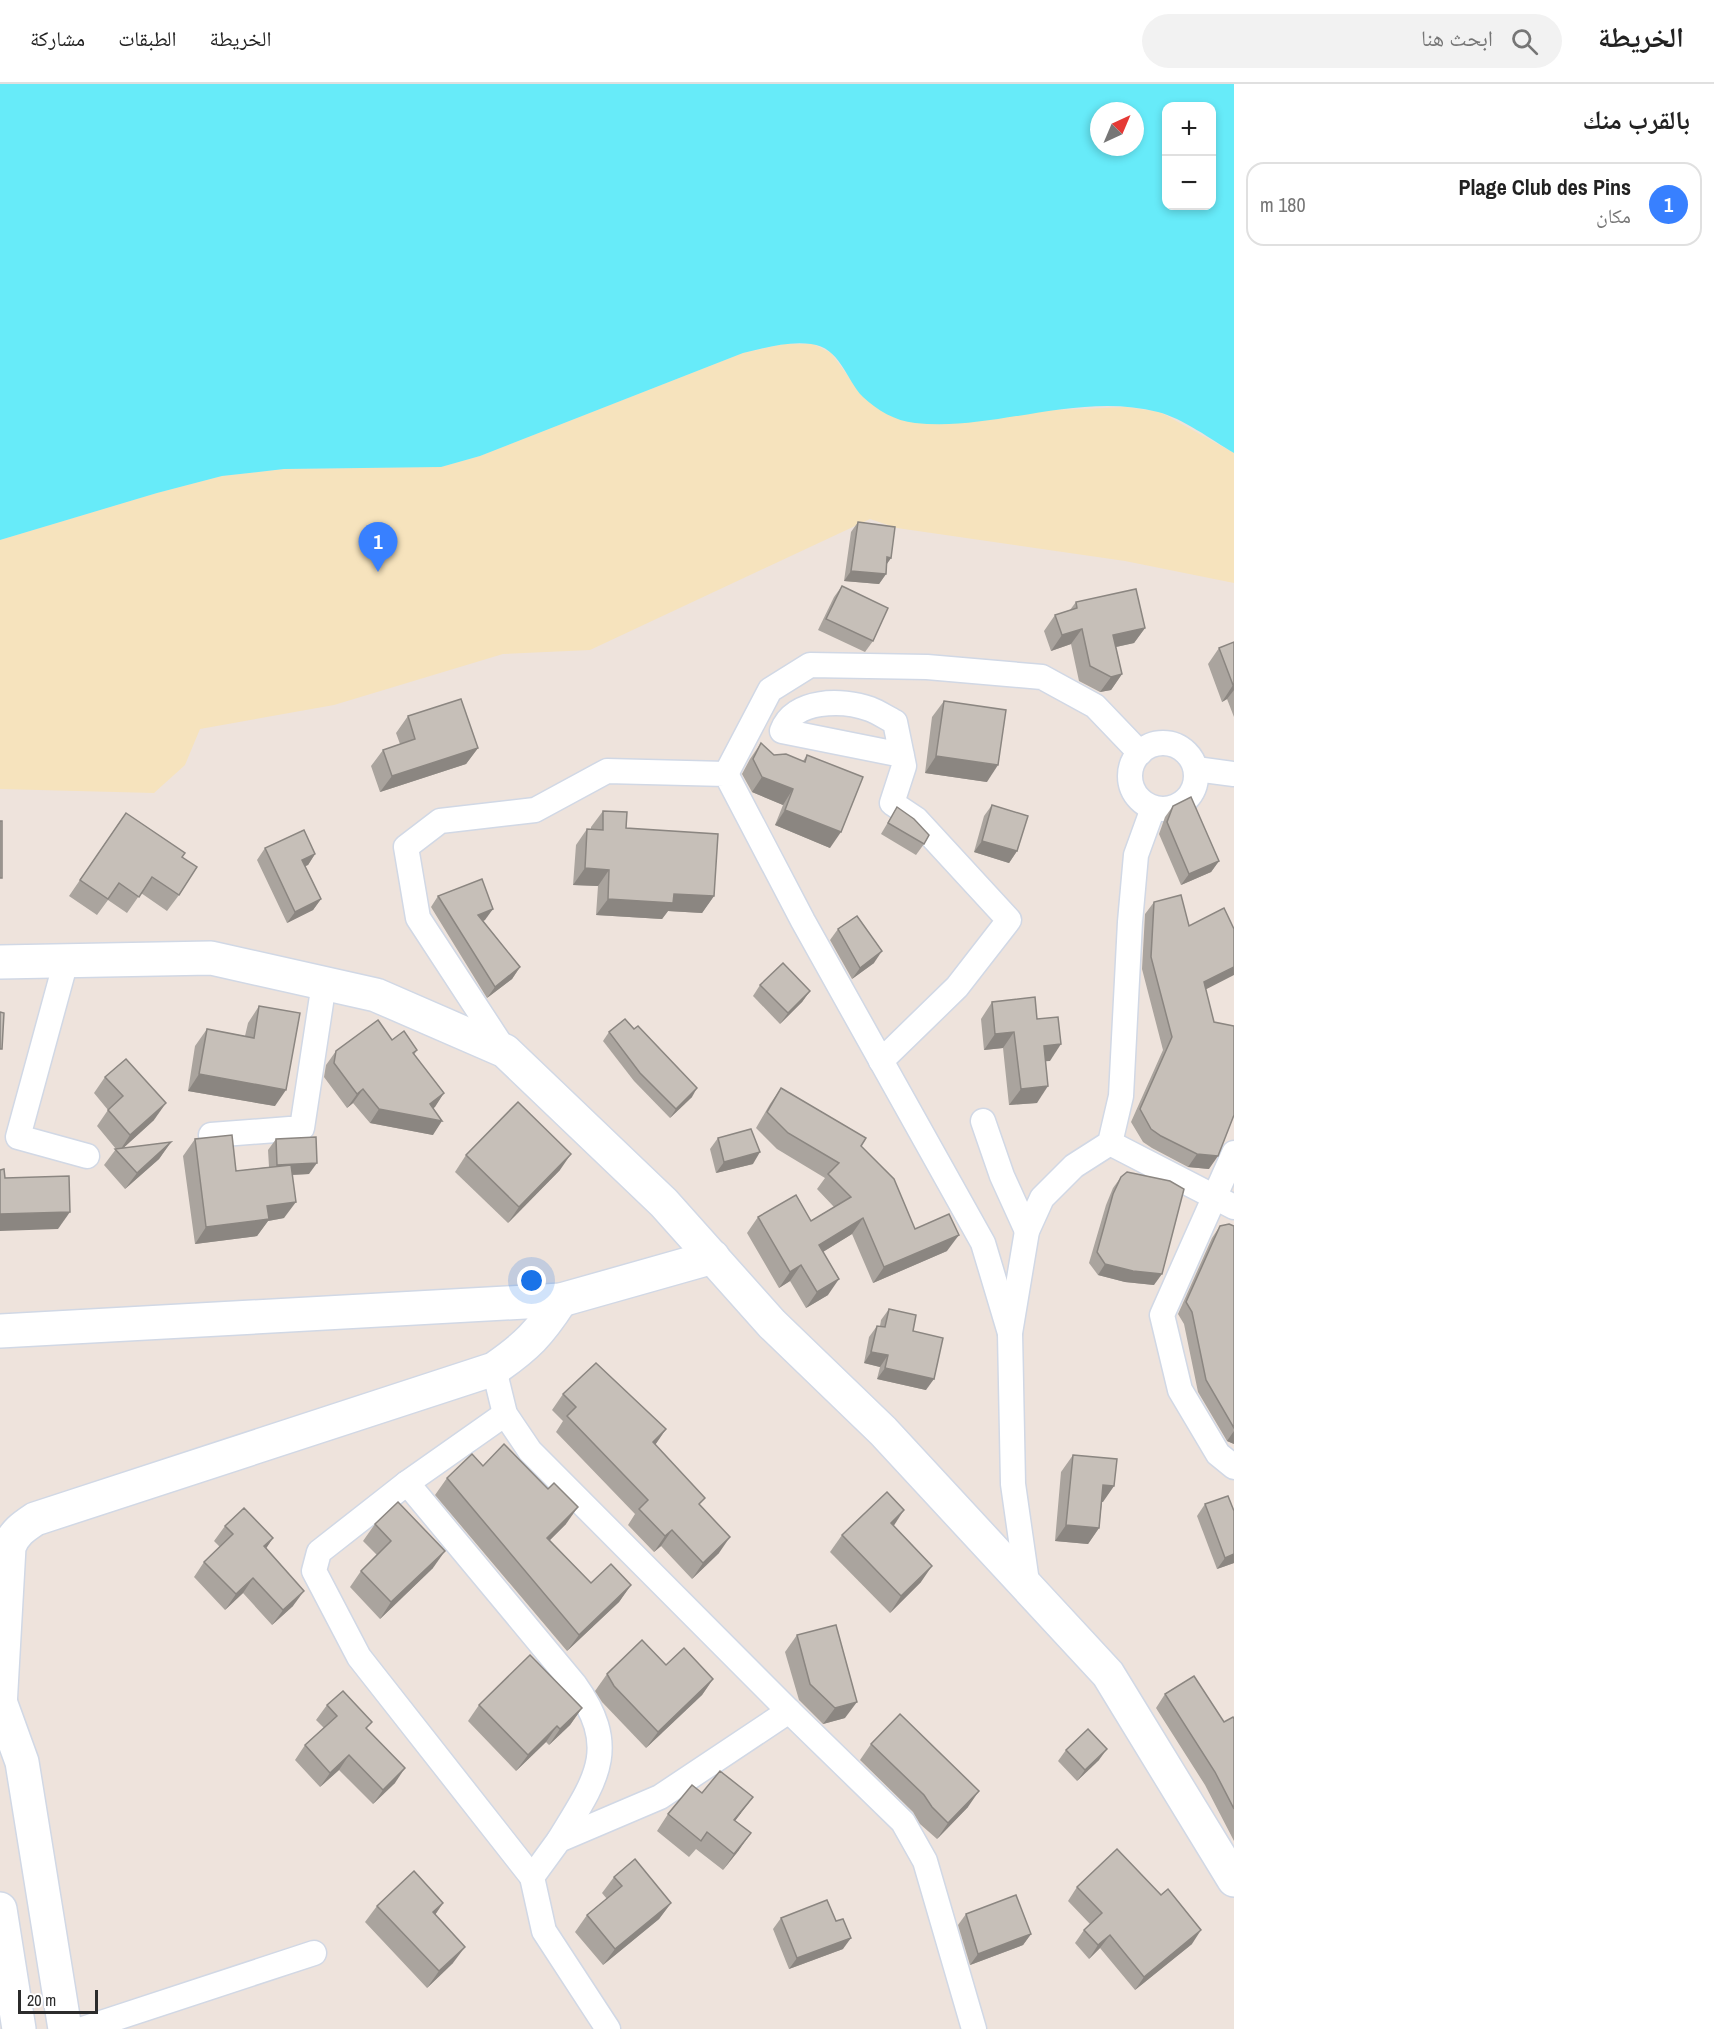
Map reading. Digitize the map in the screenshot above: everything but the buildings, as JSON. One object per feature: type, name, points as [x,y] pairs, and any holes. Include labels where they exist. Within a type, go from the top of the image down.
[{"type":"street","points":[[726,774],[770,690],[810,665],[927,668],[1042,676],[1095,706],[1140,753]]},
{"type":"street","points":[[770,754],[784,724],[802,707],[840,703],[859,706],[895,722],[904,766],[892,802],[916,819],[1009,920],[957,987],[881,1061]]},
{"type":"street","points":[[782,731],[902,755]]},
{"type":"street","points":[[1173,744],[1191,758],[1196,769],[1193,792],[1176,807],[1153,808],[1136,794],[1131,784],[1130,772],[1140,753],[1149,746],[1173,744]]},
{"type":"street","points":[[1196,769],[1234,774]]},
{"type":"street","points":[[726,774],[608,771],[535,810],[440,820],[406,847],[418,918],[505,1051],[664,1203],[772,1324],[883,1431],[1108,1674],[1234,1880]]},
{"type":"street","points":[[726,774],[982,1243],[1010,1333]]},
{"type":"street","points":[[1028,1588],[1013,1484],[1010,1333],[1028,1231],[1042,1198],[1074,1166],[1110,1143],[1121,1096],[1130,922],[1136,855],[1153,808]]},
{"type":"street","points":[[0,962],[211,958],[376,995],[505,1051]]},
{"type":"street","points":[[66,961],[18,1137],[87,1156]]},
{"type":"street","points":[[211,1136],[302,1128],[324,983]]},
{"type":"street","points":[[983,1121],[1002,1176],[1028,1231]]},
{"type":"street","points":[[1110,1143],[1225,1203]]},
{"type":"street","points":[[1234,1153],[1225,1203],[1162,1315],[1180,1390],[1218,1454],[1234,1467]]},
{"type":"street","points":[[0,1332],[561,1300],[713,1257]]},
{"type":"street","points":[[65,2029],[22,1762],[1,1706],[9,1547],[6,1537],[35,1519],[494,1369],[523,1349],[540,1333],[561,1300]]},
{"type":"street","points":[[494,1369],[505,1414],[530,1450],[789,1711],[903,1822],[925,1861],[974,2029]]},
{"type":"street","points":[[505,1414],[407,1483],[320,1552],[314,1571],[359,1657],[532,1877],[544,1931],[608,2029]]},
{"type":"street","points":[[407,1483],[575,1685],[588,1702],[596,1722],[600,1743],[599,1764],[593,1784],[559,1840],[532,1877]]},
{"type":"street","points":[[559,1840],[660,1797],[789,1711]]},
{"type":"street","points":[[19,2029],[1,1914],[46,1910]]},
{"type":"street","points":[[83,2029],[314,1953]]},
{"type":"sand","points":[[784,344],[813,344],[831,353],[862,395],[1057,410],[1126,407],[1160,412],[1234,453],[1234,583],[1125,561],[897,528],[870,519],[590,650],[503,654],[334,705],[200,729],[185,765],[154,793],[0,789],[0,540],[222,476],[284,469],[441,467],[480,456],[743,353]]},
{"type":"water","points":[[0,84],[1234,84],[1234,453],[1177,419],[1158,412],[1128,407],[1097,406],[945,424],[900,420],[874,406],[863,397],[842,365],[829,351],[821,346],[794,343],[743,353],[480,456],[441,467],[284,469],[222,476],[0,540]]},
{"type":"place","name":"Plage Club des Pins","points":[[378,572]]}]
